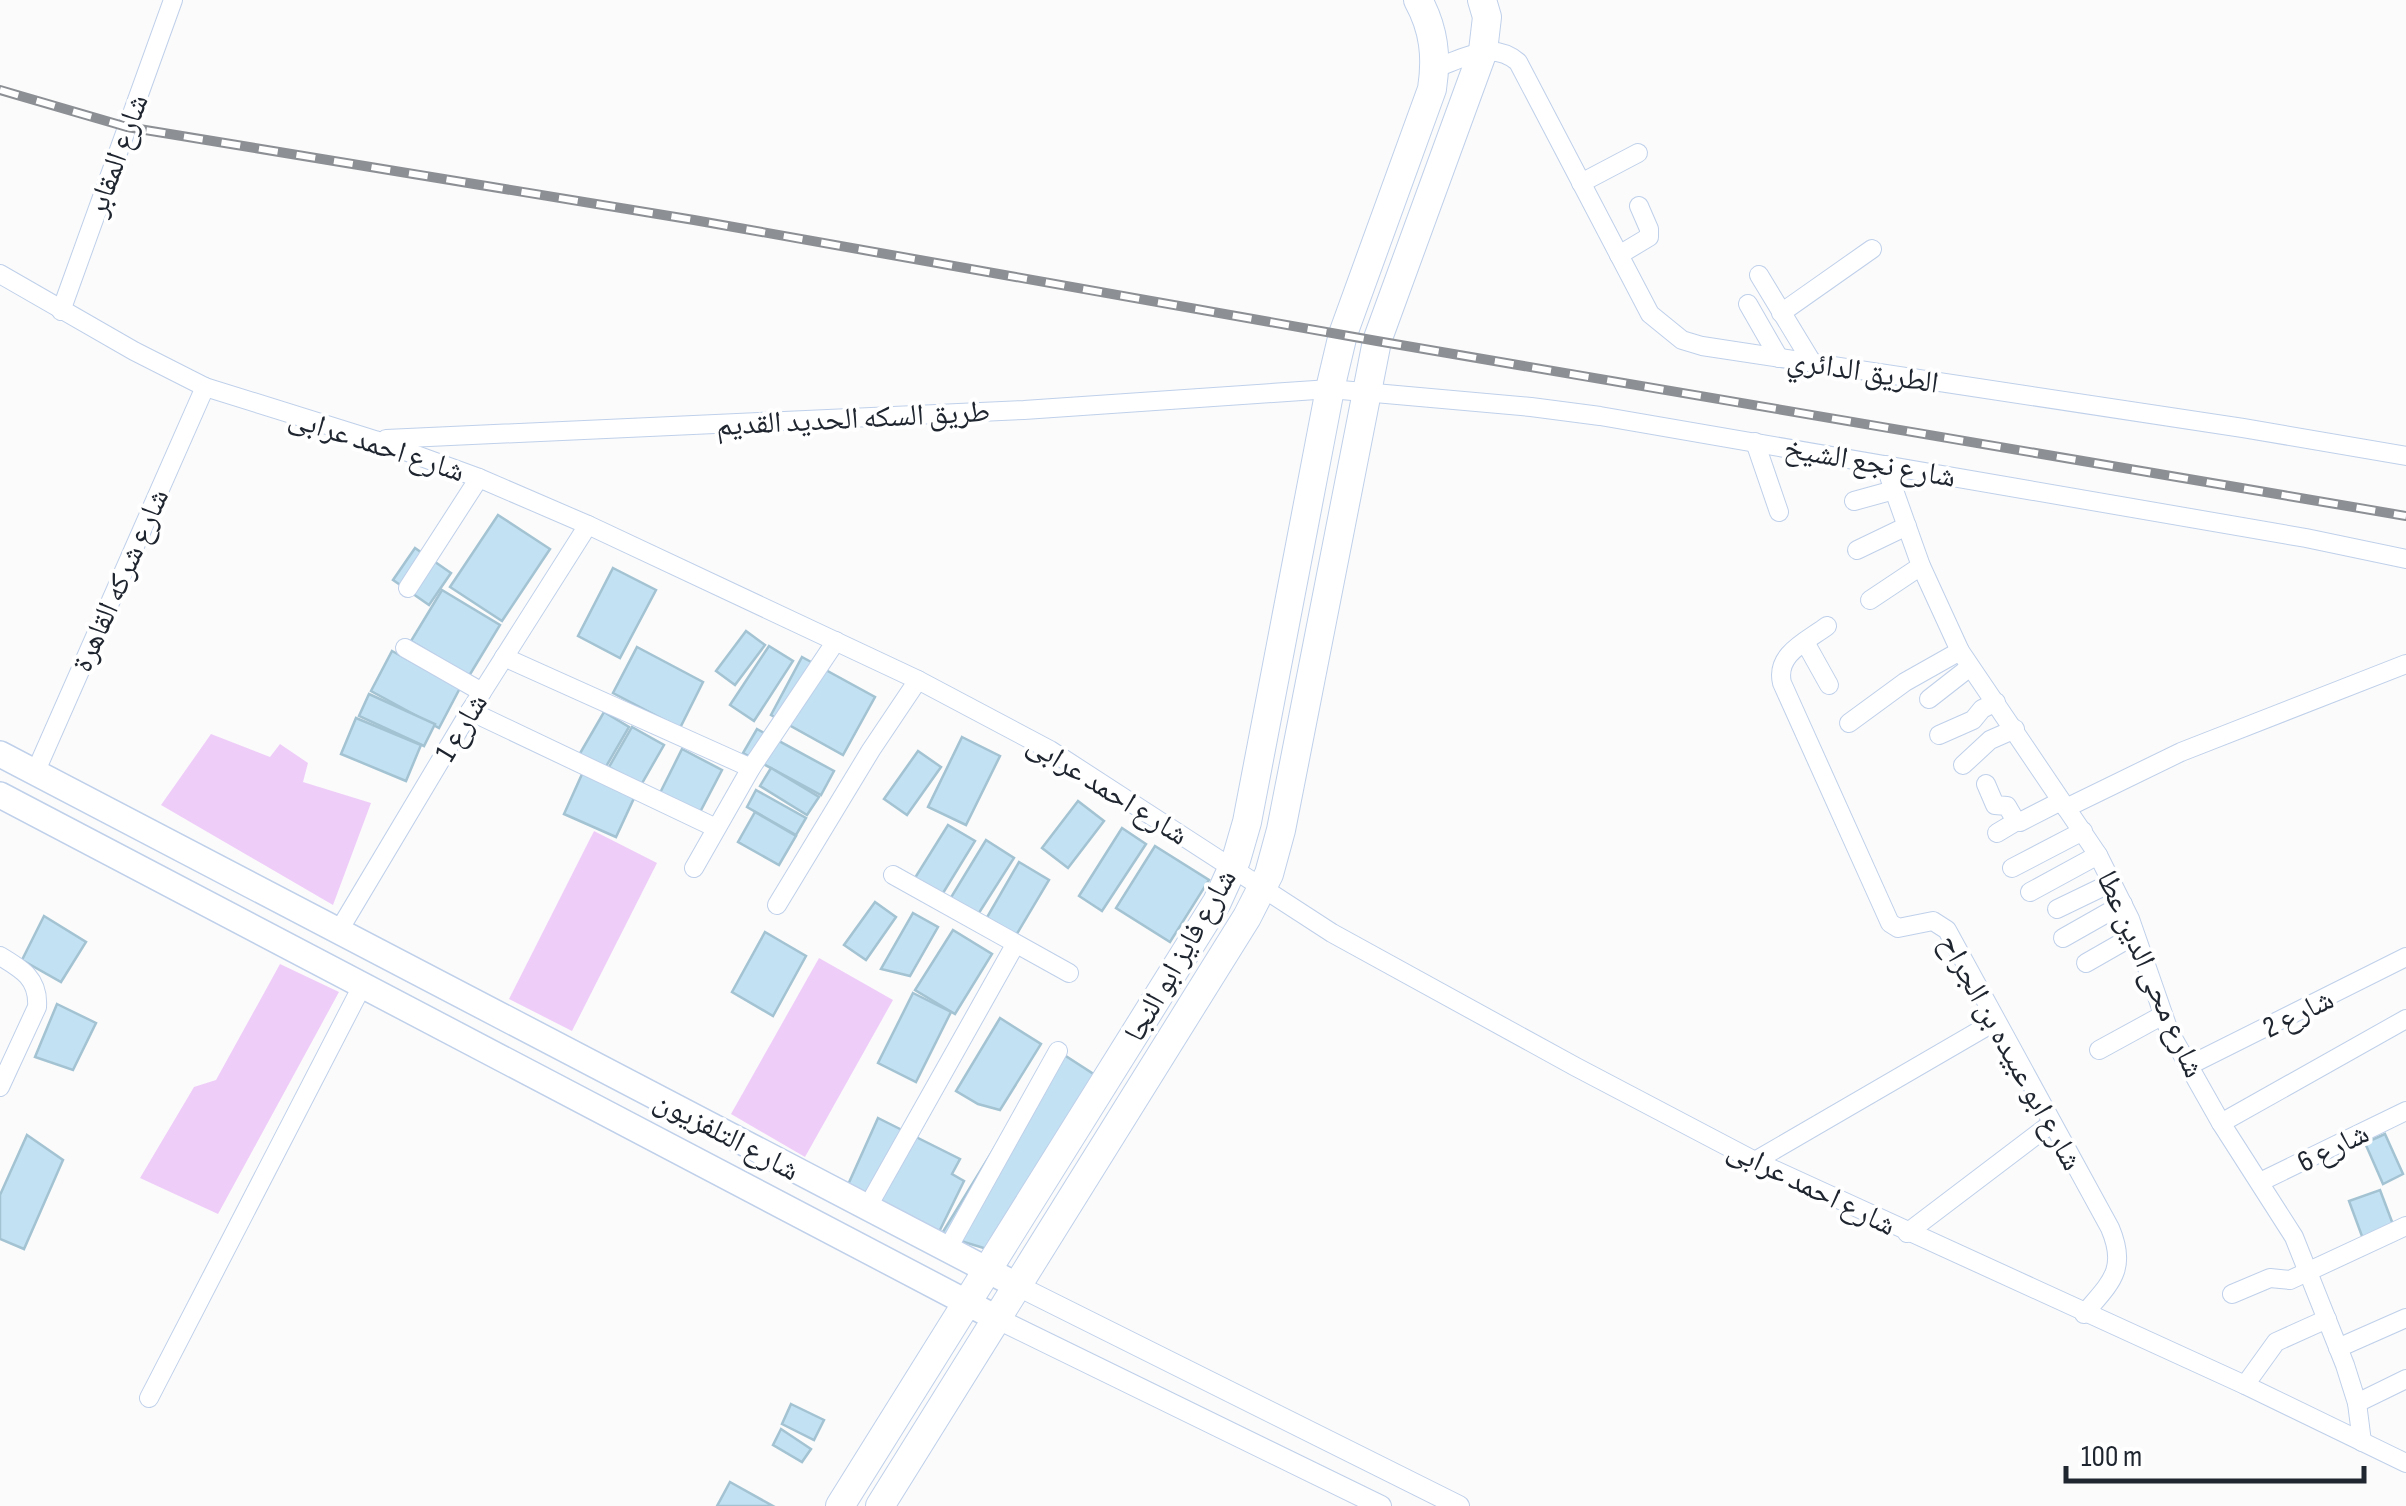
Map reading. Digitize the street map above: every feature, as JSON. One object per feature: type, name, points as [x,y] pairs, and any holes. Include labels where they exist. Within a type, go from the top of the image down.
[{"type":"main road","points":[[1418,0],[1430,27],[1436,68]]},
{"type":"main road","points":[[1482,0],[1487,17],[1483,51]]},
{"type":"main road","name":"شارع فايز ابو النجا","points":[[880,1506],[1262,890],[1276,852],[1377,341],[1483,51]]},
{"type":"main road","name":"شارع فايز ابو النجا","points":[[840,1506],[1216,902],[1233,868],[1247,822],[1330,389],[1344,334],[1426,110],[1436,68]]},
{"type":"main road","name":"شارع التلفزيون","points":[[0,754],[1018,1286]]},
{"type":"main road","name":"شارع التلفزيون","points":[[0,795],[998,1319]]},
{"type":"street","name":"شارع المقابر","points":[[61,310],[173,0]]},
{"type":"street","name":"الطريق الدائري","points":[[1483,51],[1496,50],[1518,62],[1650,314],[1682,340],[2406,456]]},
{"type":"street","points":[[1436,68],[1483,51]]},
{"type":"street","points":[[1582,183],[1638,154]]},
{"type":"street","points":[[1619,255],[1649,237],[1650,229],[1638,206]]},
{"type":"street","points":[[1781,312],[1872,249]]},
{"type":"street","name":"شارع احمد عرابى","points":[[0,274],[205,387],[375,440],[479,478],[918,680],[1050,750],[1262,890],[1471,1012],[1755,1161],[2406,1464]]},
{"type":"street","points":[[1759,275],[1813,364]]},
{"type":"street","points":[[1748,304],[1779,358]]},
{"type":"street","name":"شارع شركه القاهرة","points":[[36,773],[205,387]]},
{"type":"street","name":"شارع نجع الشيخ","points":[[1330,389],[1548,409],[2306,538],[2406,559]]},
{"type":"street","name":"طريق السكه الحديد القديم","points":[[375,440],[1024,410],[1330,389]]},
{"type":"street","points":[[1756,442],[1778,512]]},
{"type":"street","name":"شارع محى الدين عطا","points":[[1885,465],[1921,566],[1965,659],[2098,855],[2123,904],[2162,1015],[2188,1066],[2294,1237],[2338,1348],[2356,1403],[2362,1442]]},
{"type":"street","points":[[408,588],[479,478]]},
{"type":"street","points":[[1854,500],[1894,490]]},
{"type":"street","name":"شارع 1","points":[[338,932],[470,711],[588,525]]},
{"type":"street","points":[[1858,550],[1907,526]]},
{"type":"street","points":[[1870,600],[1921,566]]},
{"type":"street","name":"شارع ابو عبيده بن الجراح","points":[[1827,626],[1785,657],[1780,674],[1782,683],[1890,923],[1898,928],[1933,921],[1941,924],[2110,1228],[2119,1262],[2111,1282],[2084,1314]]},
{"type":"street","points":[[694,868],[751,768],[836,641]]},
{"type":"street","points":[[1805,642],[1829,685]]},
{"type":"street","points":[[405,648],[482,692]]},
{"type":"street","points":[[504,657],[751,768]]},
{"type":"street","points":[[1930,699],[1965,659]]},
{"type":"street","points":[[1849,722],[1924,670],[1965,659]]},
{"type":"street","points":[[1997,833],[2017,820],[2024,821],[2063,805],[2181,752],[2406,664]]},
{"type":"street","points":[[777,905],[918,680]]},
{"type":"street","points":[[1939,734],[1973,720],[1996,702]]},
{"type":"street","points":[[1867,708],[1874,727]]},
{"type":"street","points":[[470,711],[716,828]]},
{"type":"street","points":[[1963,765],[1990,740],[2015,729]]},
{"type":"street","points":[[1986,784],[1994,805],[2008,807],[2017,820]]},
{"type":"street","points":[[2012,868],[2083,831]]},
{"type":"street","points":[[2030,892],[2098,855]]},
{"type":"street","points":[[893,875],[1068,972]]},
{"type":"street","points":[[2056,910],[2112,882]]},
{"type":"street","points":[[2062,938],[2123,904]]},
{"type":"street","points":[[2086,963],[2135,935]]},
{"type":"street","points":[[867,1208],[1015,945]]},
{"type":"street","points":[[0,956],[34,981],[38,1007],[0,1087]]},
{"type":"street","name":"شارع 2","points":[[2188,1066],[2406,957]]},
{"type":"street","points":[[149,1398],[362,986]]},
{"type":"street","points":[[2099,1050],[2162,1015]]},
{"type":"street","points":[[2221,1123],[2406,1018]]},
{"type":"street","points":[[1755,1161],[1996,1021]]},
{"type":"street","points":[[947,1250],[1058,1051]]},
{"type":"street","name":"شارع 6","points":[[2260,1182],[2406,1111]]},
{"type":"street","points":[[1907,1233],[2052,1124]]},
{"type":"street","points":[[2232,1294],[2270,1278],[2286,1281],[2406,1226]]},
{"type":"street","name":"شارع التلفزيون","points":[[1018,1286],[1459,1506]]},
{"type":"street","points":[[2338,1348],[2406,1318]]},
{"type":"street","name":"شارع التلفزيون","points":[[998,1319],[1381,1506]]},
{"type":"street","points":[[2244,1386],[2276,1342],[2327,1319]]},
{"type":"street","points":[[2356,1403],[2406,1379]]},
{"type":"shaded area","points":[[211,734],[270,757],[280,744],[308,763],[303,782],[371,803],[333,905],[161,805]]},
{"type":"shaded area","points":[[594,831],[657,863],[572,1031],[509,999]]},
{"type":"shaded area","points":[[819,958],[893,1000],[805,1157],[731,1114]]},
{"type":"shaded area","points":[[280,964],[339,992],[218,1214],[140,1178],[194,1087],[216,1080]]},
{"type":"building","points":[[498,515],[550,549],[502,621],[450,587]]},
{"type":"building","points":[[415,548],[451,573],[429,605],[393,580]]},
{"type":"building","points":[[613,568],[656,590],[620,658],[578,636]]},
{"type":"building","points":[[442,590],[500,625],[469,676],[411,641]]},
{"type":"building","points":[[746,631],[765,645],[735,685],[716,671]]},
{"type":"building","points":[[769,646],[793,661],[754,721],[730,705]]},
{"type":"building","points":[[637,647],[703,682],[680,728],[613,693]]},
{"type":"building","points":[[392,651],[460,688],[439,728],[371,691]]},
{"type":"building","points":[[802,657],[875,697],[843,755],[771,715]]},
{"type":"building","points":[[369,694],[435,724],[424,746],[359,716]]},
{"type":"building","points":[[604,712],[629,727],[604,770],[579,755]]},
{"type":"building","points":[[356,718],[421,745],[406,781],[341,754]]},
{"type":"building","points":[[632,727],[664,745],[641,785],[609,767]]},
{"type":"building","points":[[757,729],[834,771],[821,795],[743,753]]},
{"type":"building","points":[[962,737],[1000,756],[966,825],[928,807]]},
{"type":"building","points":[[682,749],[722,770],[699,814],[660,793]]},
{"type":"building","points":[[918,751],[941,767],[907,815],[884,799]]},
{"type":"building","points":[[771,768],[819,797],[807,815],[760,786]]},
{"type":"building","points":[[583,772],[635,796],[616,837],[564,814]]},
{"type":"building","points":[[756,790],[806,818],[796,835],[747,807]]},
{"type":"building","points":[[1078,801],[1104,821],[1068,868],[1042,848]]},
{"type":"building","points":[[755,812],[796,836],[779,865],[738,842]]},
{"type":"building","points":[[948,825],[975,841],[940,898],[913,881]]},
{"type":"building","points":[[1122,828],[1146,844],[1102,911],[1079,896]]},
{"type":"building","points":[[986,840],[1014,858],[977,916],[950,899]]},
{"type":"building","points":[[1155,846],[1209,880],[1170,942],[1116,908]]},
{"type":"building","points":[[1019,862],[1049,880],[1015,937],[986,919]]},
{"type":"building","points":[[875,902],[896,917],[866,960],[844,945]]},
{"type":"building","points":[[913,913],[938,927],[910,976],[881,969]]},
{"type":"building","points":[[44,916],[86,942],[61,982],[22,960]]},
{"type":"building","points":[[953,930],[992,954],[955,1014],[915,990]]},
{"type":"building","points":[[765,932],[806,956],[773,1016],[732,992]]},
{"type":"building","points":[[913,993],[951,1012],[916,1082],[878,1063]]},
{"type":"building","points":[[57,1004],[96,1023],[73,1070],[35,1057]]},
{"type":"building","points":[[1000,1018],[1041,1044],[1000,1110],[978,1104],[956,1091]]},
{"type":"building","points":[[1055,1049],[1095,1075],[987,1249],[941,1235]]},
{"type":"building","points":[[878,1118],[960,1159],[952,1174],[964,1181],[936,1238],[847,1187]]},
{"type":"building","points":[[2385,1134],[2403,1174],[2383,1184],[2365,1143]]},
{"type":"building","points":[[27,1135],[63,1160],[24,1249],[0,1239],[0,1195]]},
{"type":"building","points":[[2380,1190],[2394,1227],[2363,1239],[2349,1201]]},
{"type":"building","points":[[791,1404],[824,1420],[814,1440],[782,1424]]},
{"type":"building","points":[[781,1429],[811,1449],[802,1462],[773,1445]]},
{"type":"building","points":[[730,1482],[773,1506],[717,1506]]},
{"type":"railway","points":[[0,90],[127,127],[694,220],[2406,516]]}]
